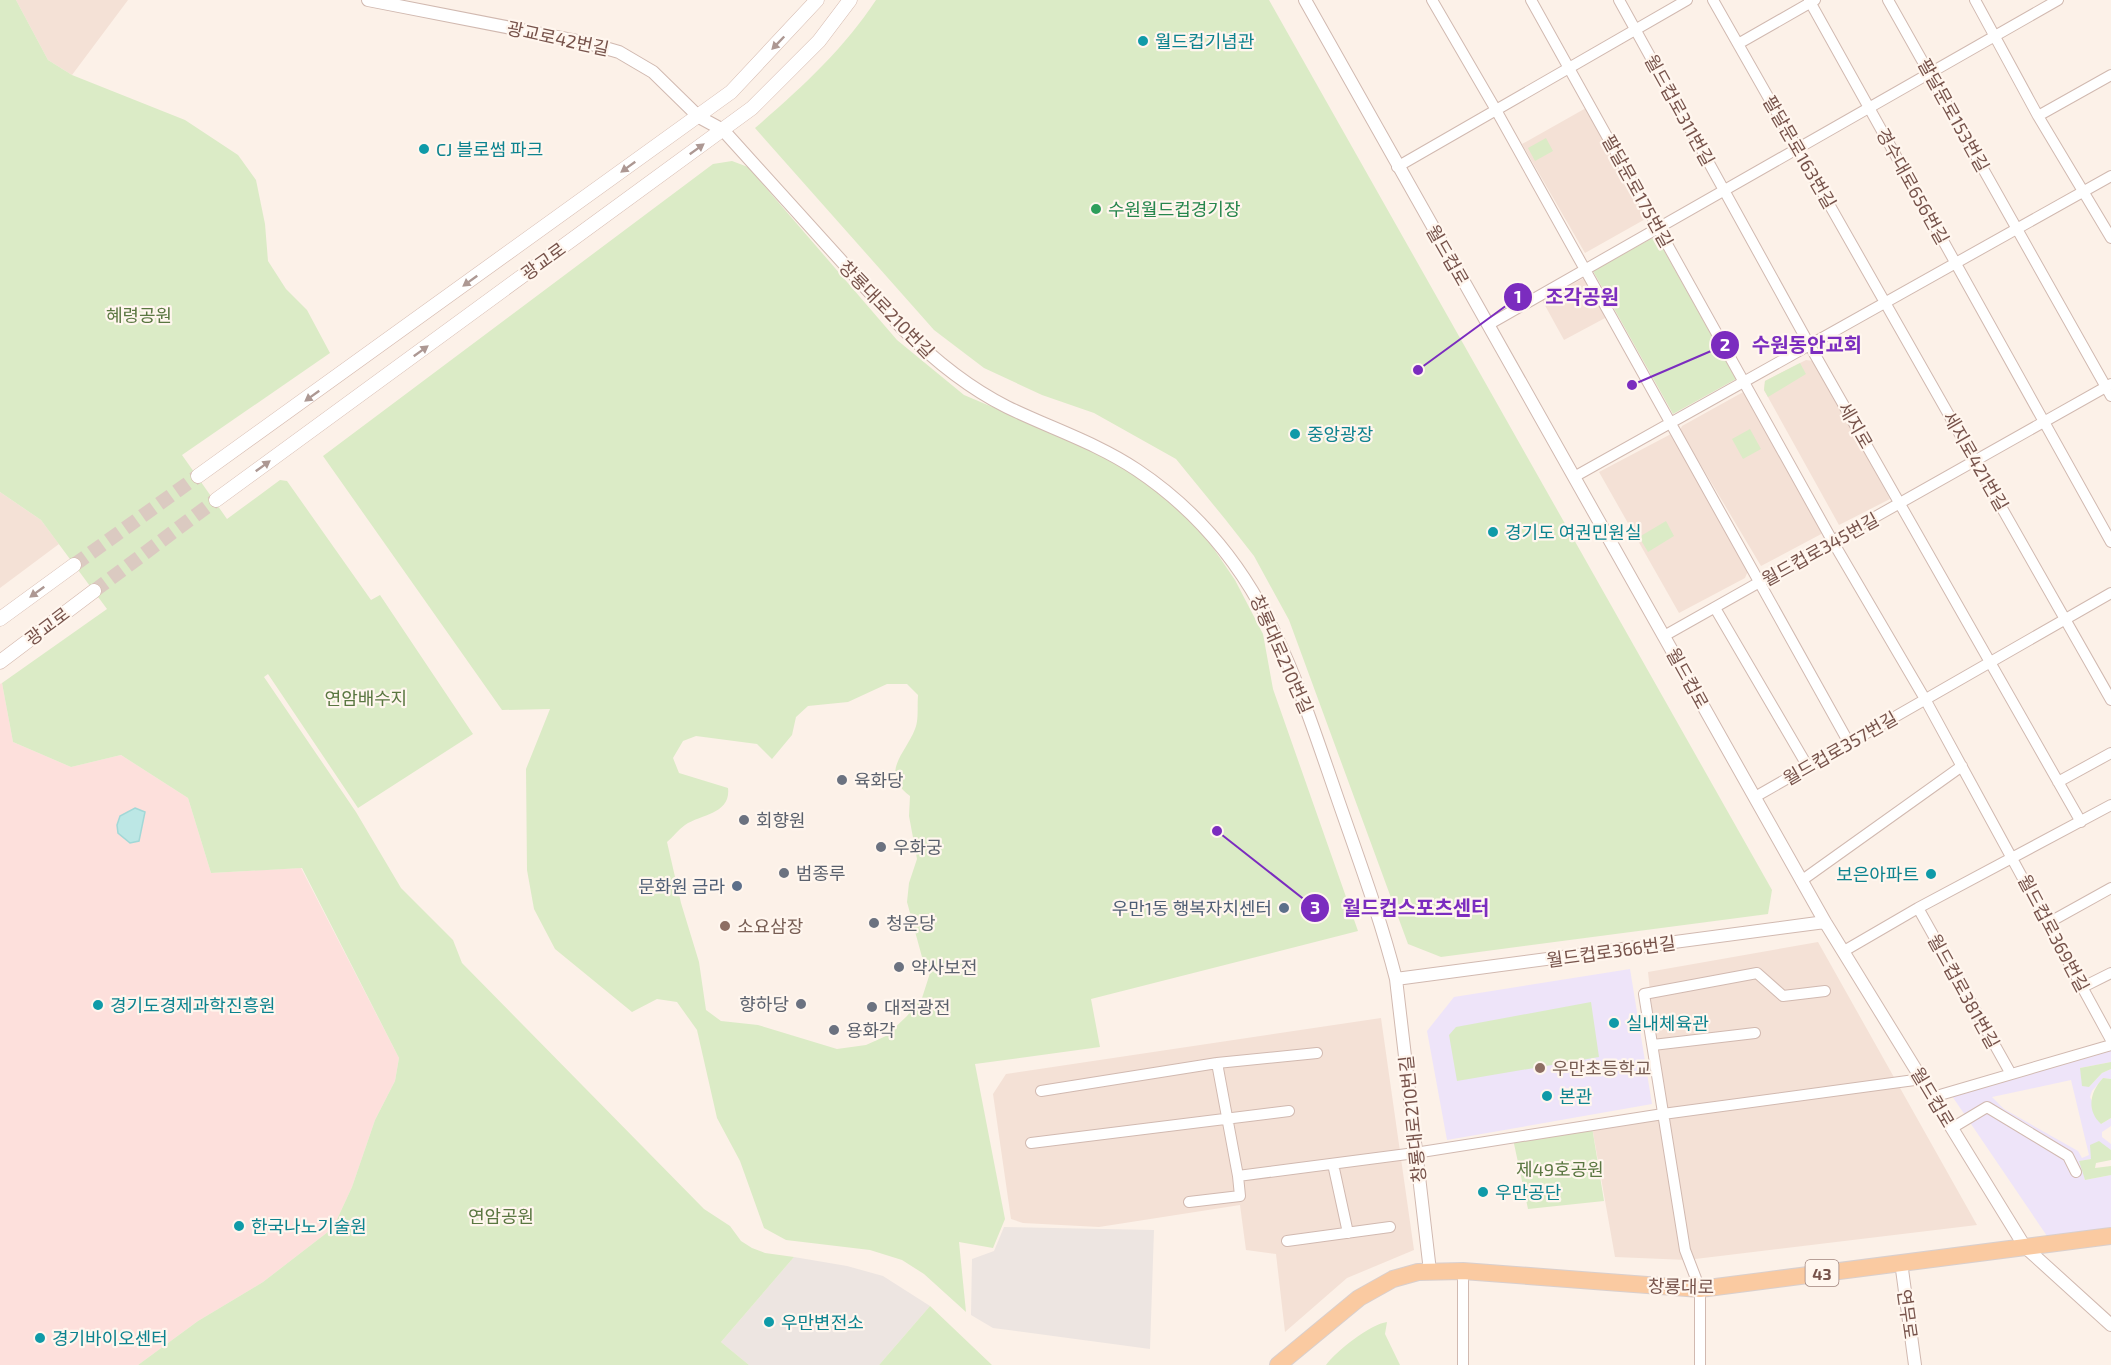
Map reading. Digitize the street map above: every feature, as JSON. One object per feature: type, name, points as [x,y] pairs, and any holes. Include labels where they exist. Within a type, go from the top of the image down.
[{"type":"main road","name":"광교로","points":[[198,476],[699,117],[730,92],[817,0]]},
{"type":"main road","name":"광교로","points":[[216,500],[752,108],[819,41],[850,0]]},
{"type":"main road","name":"광교로","points":[[0,619],[74,565]]},
{"type":"main road","name":"광교로","points":[[0,662],[94,591]]},
{"type":"main road","name":"창룡대로","points":[[1278,1365],[1359,1298],[1393,1279],[1430,1271],[1463,1271],[1700,1289],[2111,1236]]},
{"type":"street","name":"광교로42번길","points":[[368,0],[588,43],[619,52],[653,72],[699,117],[723,130]]},
{"type":"street","name":"월드컵로","points":[[1305,0],[1397,167],[1825,922],[2025,1247],[2111,1325]]},
{"type":"street","points":[[1432,0],[1586,270],[1849,743]]},
{"type":"street","name":"팔달문로175번길","points":[[1531,0],[1745,382]]},
{"type":"street","name":"월드컵로311번길","points":[[1619,0],[1810,346]]},
{"type":"street","points":[[1397,167],[1687,0]]},
{"type":"street","name":"팔달문로163번길","points":[[1713,0],[1886,303]]},
{"type":"street","name":"팔달문로153번길","points":[[1888,0],[2018,230]]},
{"type":"street","points":[[1975,0],[2038,116],[2111,237]]},
{"type":"street","name":"경수대로656번길","points":[[1488,325],[2058,0]]},
{"type":"street","points":[[1738,44],[1811,1],[1869,108]]},
{"type":"street","points":[[2038,116],[2111,75]]},
{"type":"street","name":"경수대로656번길","points":[[1869,108],[1957,264]]},
{"type":"street","name":"창룡대로210번길","points":[[723,130],[902,328],[933,357],[1005,406],[1089,443],[1134,468],[1184,506],[1231,557],[1262,604],[1297,681],[1384,934],[1396,979],[1430,1271]]},
{"type":"street","points":[[1574,477],[2111,176]]},
{"type":"street","points":[[2018,230],[2109,389]]},
{"type":"street","points":[[1957,264],[2043,423],[2111,542]]},
{"type":"street","name":"세지로421번길","points":[[1886,303],[2111,700]]},
{"type":"street","name":"세지로","points":[[1810,346],[1901,504]]},
{"type":"street","points":[[1745,382],[1833,542],[1925,699]]},
{"type":"street","name":"월드컵로345번길","points":[[1664,636],[2043,423],[2109,389]]},
{"type":"street","points":[[1901,504],[1988,662],[2081,822]]},
{"type":"street","name":"월드컵로357번길","points":[[1755,797],[2111,593]]},
{"type":"street","points":[[1715,608],[1808,767]]},
{"type":"street","name":"월드컵로369번길","points":[[1925,699],[2111,1040]]},
{"type":"street","points":[[2058,782],[2111,753]]},
{"type":"street","points":[[1801,881],[1962,766]]},
{"type":"street","name":"월드컵로369번길","points":[[1844,951],[1918,908],[2111,805]]},
{"type":"street","points":[[2048,923],[2111,888]]},
{"type":"street","name":"월드컵로381번길","points":[[1918,908],[2011,1074]]},
{"type":"street","name":"월드컵로366번길","points":[[1396,979],[1825,922]]},
{"type":"street","points":[[1700,1365],[1700,1289],[1687,1260],[1644,994],[1757,973],[1782,996],[1825,991]]},
{"type":"street","points":[[2083,987],[2111,973]]},
{"type":"street","points":[[1653,1045],[1755,1033]]},
{"type":"street","points":[[1933,1097],[2111,1045]]},
{"type":"street","points":[[1041,1091],[1217,1063],[1317,1053]]},
{"type":"street","points":[[1189,1202],[1240,1196],[1217,1063]]},
{"type":"street","points":[[1238,1176],[1415,1153],[1664,1114],[1922,1079]]},
{"type":"street","points":[[1952,1128],[1987,1107],[2068,1156],[2076,1172]]},
{"type":"street","points":[[1031,1143],[1289,1111]]},
{"type":"street","points":[[1333,1164],[1348,1233]]},
{"type":"street","points":[[1287,1241],[1390,1227]]},
{"type":"street","name":"연무로","points":[[1901,1262],[1915,1365]]},
{"type":"street","points":[[1463,1271],[1463,1365]]},
{"type":"shaded area","points":[[16,0],[128,0],[72,75],[48,60]]},
{"type":"shaded area","points":[[1586,108],[1649,217],[1585,253],[1522,144]]},
{"type":"shaded area","points":[[1586,277],[1607,317],[1564,340],[1542,300]]},
{"type":"shaded area","points":[[1806,360],[1814,361],[1890,499],[1839,525],[1764,390],[1765,381]]},
{"type":"shaded area","points":[[1745,391],[1825,532],[1761,566],[1680,430],[1682,426]]},
{"type":"shaded area","points":[[1671,434],[1748,571],[1745,578],[1679,613],[1599,472]]},
{"type":"shaded area","points":[[0,492],[41,520],[59,544],[0,588]]},
{"type":"shaded area","points":[[2,683],[13,742],[71,767],[121,755],[188,798],[211,873],[301,868],[399,1058],[395,1081],[375,1120],[352,1187],[333,1228],[263,1282],[198,1321],[138,1365],[0,1365],[0,684]]},
{"type":"shaded area","points":[[1818,942],[1977,1225],[1687,1260],[1615,1257],[1592,1127],[1663,1114],[1648,972]]},
{"type":"shaded area","name":"우만초등학교","points":[[1630,969],[1652,1104],[1447,1140],[1427,1031],[1454,997]]},
{"type":"shaded area","points":[[1381,1018],[1414,1250],[1347,1278],[1285,1332],[1276,1254],[1246,1250],[1240,1205],[1099,1227],[1023,1223],[1011,1219],[993,1094],[1006,1074]]},
{"type":"shaded area","points":[[2111,1050],[2111,1062],[2080,1068],[2089,1087],[2102,1073],[2111,1069],[2111,1079],[2103,1078],[2090,1097],[2101,1124],[2111,1118],[2111,1126],[2102,1132],[2102,1137],[2111,1144],[2111,1150],[2104,1146],[2091,1159],[2080,1161],[2085,1180],[2111,1175],[2111,1227],[2047,1236],[1952,1096]],"holes":[[[2071,1080],[2089,1155],[2082,1158],[2078,1151],[2004,1109],[1992,1097]]]},
{"type":"shaded area","points":[[1004,1227],[1154,1230],[1150,1349],[993,1328],[971,1315],[972,1259],[994,1251]]},
{"type":"shaded area","points":[[794,1257],[847,1266],[883,1276],[930,1306],[879,1365],[749,1365],[721,1342]]},
{"type":"green space","points":[[0,0],[16,0],[48,60],[72,75],[185,120],[238,155],[256,180],[265,224],[268,261],[286,289],[307,310],[330,353],[182,455],[227,519],[280,480],[287,481],[371,600],[380,595],[473,734],[358,808],[268,674],[264,677],[356,812],[401,888],[453,940],[462,963],[704,1209],[730,1226],[741,1241],[752,1248],[765,1253],[794,1257],[721,1342],[749,1365],[138,1365],[198,1321],[263,1282],[333,1228],[352,1187],[375,1120],[395,1081],[399,1058],[302,868],[211,873],[188,798],[121,755],[71,767],[13,742],[2,683],[107,609],[41,520],[0,492]]},
{"type":"green space","points":[[876,0],[1269,0],[1772,890],[1768,914],[1441,957],[1408,944],[1289,620],[1254,556],[1225,519],[1176,459],[1094,413],[1042,395],[984,368],[934,330],[755,128],[804,84],[835,52]]},
{"type":"green space","points":[[1546,138],[1553,151],[1535,161],[1528,148]]},
{"type":"green space","points":[[732,161],[748,167],[897,340],[964,395],[1097,451],[1143,477],[1201,530],[1235,580],[1263,634],[1273,689],[1358,931],[1091,999],[1100,1047],[975,1064],[1005,1219],[993,1248],[959,1242],[966,1312],[924,1274],[902,1260],[870,1250],[786,1240],[764,1228],[740,1161],[717,1118],[697,1030],[677,1002],[657,999],[632,1012],[555,949],[534,909],[527,870],[526,769],[550,709],[502,710],[323,456],[713,164]],"holes":[[[887,684],[907,684],[918,695],[917,721],[895,771],[896,779],[910,796],[909,816],[917,859],[909,883],[907,902],[922,957],[931,970],[922,998],[886,1036],[866,1045],[837,1049],[758,1025],[721,1021],[706,1010],[699,962],[681,903],[667,842],[685,825],[720,808],[728,797],[728,788],[679,773],[673,758],[683,741],[696,736],[757,744],[772,759],[792,735],[796,717],[808,706],[848,702]]]},
{"type":"green space","points":[[1656,236],[1736,379],[1673,414],[1593,271]]},
{"type":"green space","points":[[1800,363],[1806,374],[1768,397],[1764,390],[1765,381]]},
{"type":"green space","points":[[1750,429],[1761,449],[1743,459],[1732,439]]},
{"type":"green space","points":[[1666,521],[1674,536],[1648,552],[1639,537]]},
{"type":"green space","points":[[1591,1002],[1599,1057],[1457,1081],[1449,1035],[1456,1027]]},
{"type":"green space","points":[[2111,1062],[2111,1069],[2102,1073],[2089,1087],[2082,1086],[2080,1068]]},
{"type":"green space","points":[[2103,1078],[2111,1079],[2111,1118],[2101,1124],[2093,1113],[2092,1101],[2095,1089]]},
{"type":"green space","name":"제49호공원","points":[[1592,1127],[1604,1201],[1528,1209],[1513,1139]]},
{"type":"green space","points":[[2099,1141],[2111,1150],[2111,1160],[2096,1163],[2095,1168],[2111,1166],[2111,1175],[2085,1180],[2079,1161],[2091,1159],[2090,1145]]},
{"type":"green space","points":[[930,1306],[992,1365],[879,1365]]},
{"type":"green space","points":[[1387,1322],[1385,1334],[1400,1365],[1326,1365],[1354,1339]]},
{"type":"water","points":[[135,808],[145,812],[139,841],[130,843],[118,833],[117,825],[120,816]]},
{"type":"tunnel","points":[[74,565],[198,476]]},
{"type":"tunnel","points":[[94,591],[216,500]]},
{"type":"place","name":"월드컵기념관","points":[[1143,41]]},
{"type":"place","name":"CJ 블로썸 파크","points":[[424,149]]},
{"type":"place","name":"수원월드컵경기장","points":[[1096,209]]},
{"type":"place","name":"조각공원","points":[[1418,370]]},
{"type":"place","name":"수원동안교회","points":[[1632,385]]},
{"type":"place","name":"중앙광장","points":[[1295,434]]},
{"type":"place","name":"경기도 여권민원실","points":[[1493,532]]},
{"type":"place","name":"육화당","points":[[842,780]]},
{"type":"place","name":"회향원","points":[[744,820]]},
{"type":"place","name":"월드컵스포츠센터","points":[[1217,831]]},
{"type":"place","name":"우화궁","points":[[881,847]]},
{"type":"place","name":"범종루","points":[[784,873]]},
{"type":"place","name":"보은아파트","points":[[1931,874]]},
{"type":"place","name":"문화원 금라","points":[[737,886]]},
{"type":"place","name":"우만1동 행복자치센터","points":[[1284,908]]},
{"type":"place","name":"청운당","points":[[874,923]]},
{"type":"place","name":"소요삼장","points":[[725,926]]},
{"type":"place","name":"약사보전","points":[[899,967]]},
{"type":"place","name":"향하당","points":[[801,1004]]},
{"type":"place","name":"경기도경제과학진흥원","points":[[98,1005]]},
{"type":"place","name":"대적광전","points":[[872,1007]]},
{"type":"place","name":"실내체육관","points":[[1614,1023]]},
{"type":"place","name":"용화각","points":[[834,1030]]},
{"type":"place","name":"우만초등학교","points":[[1540,1068]]},
{"type":"place","name":"본관","points":[[1547,1096]]},
{"type":"place","name":"우만공단","points":[[1483,1192]]},
{"type":"place","name":"한국나노기술원","points":[[239,1226]]},
{"type":"place","name":"우만변전소","points":[[769,1322]]},
{"type":"place","name":"경기바이오센터","points":[[40,1338]]},
{"type":"park label","name":"혜령공원","points":[[139,315]]},
{"type":"park label","name":"연암배수지","points":[[366,698]]},
{"type":"park label","name":"연암공원","points":[[501,1216]]}]
